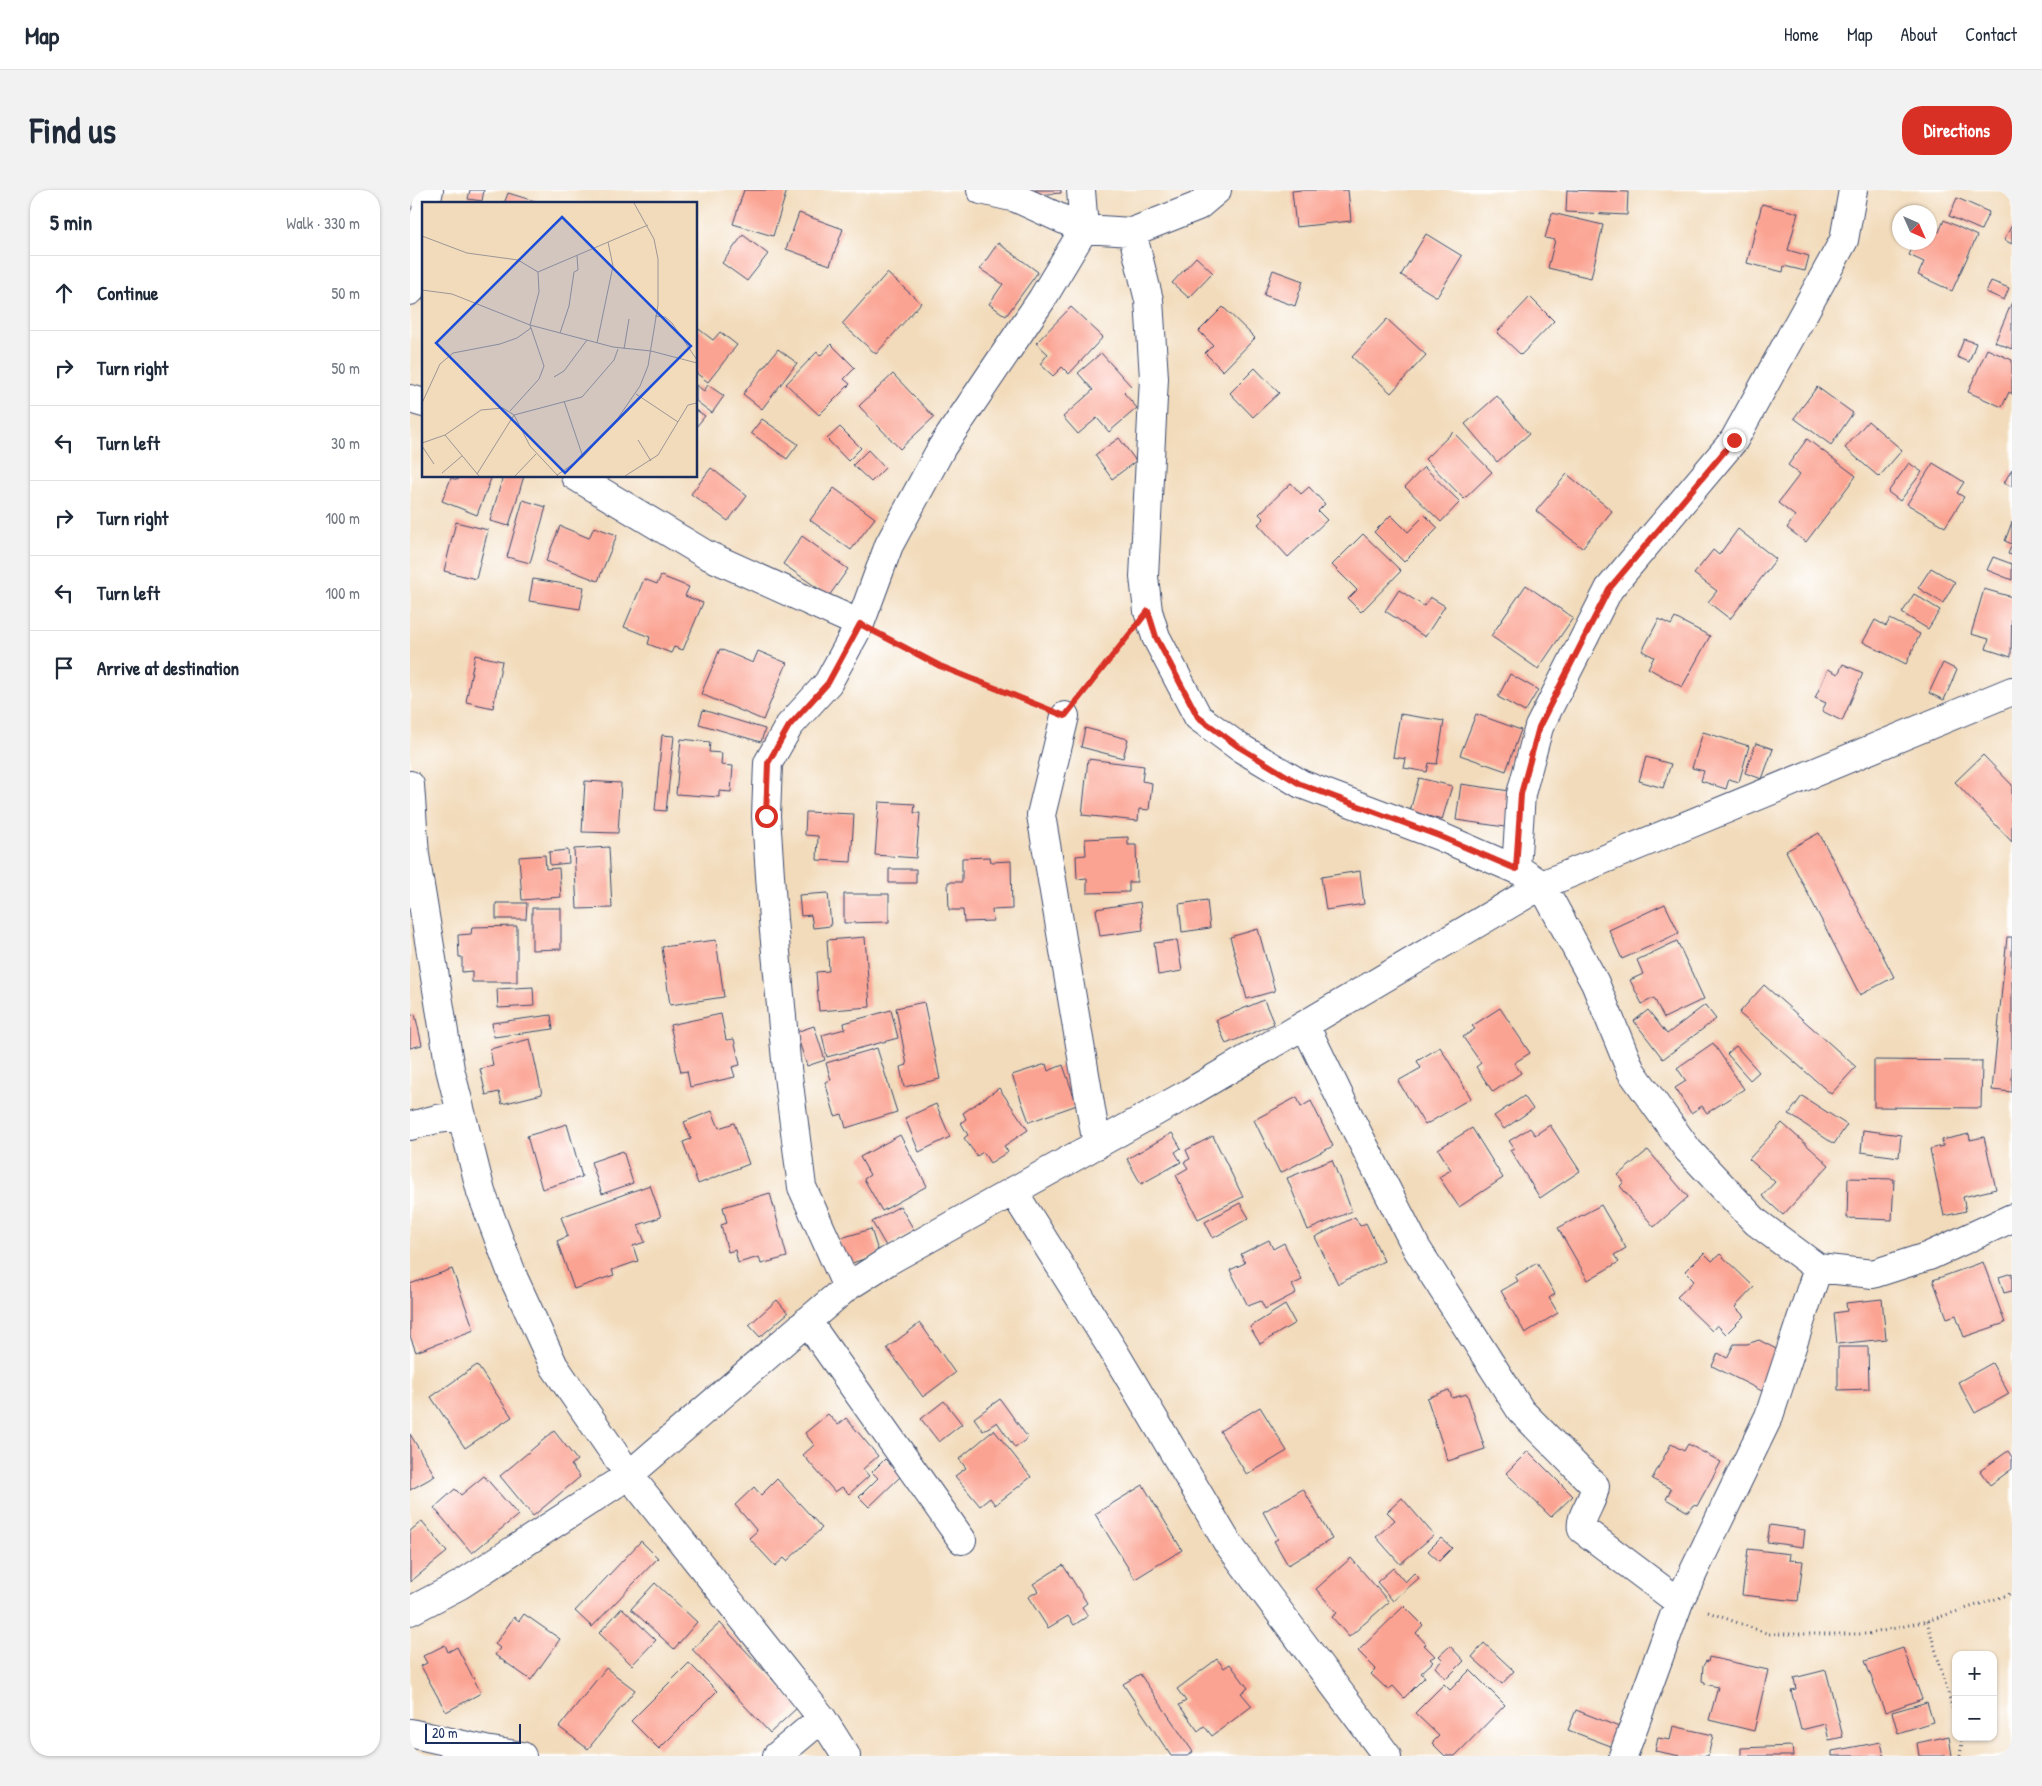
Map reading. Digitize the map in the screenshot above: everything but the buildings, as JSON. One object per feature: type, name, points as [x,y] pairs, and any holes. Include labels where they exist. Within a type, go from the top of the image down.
[{"type":"street","points":[[981,190],[1016,198],[1084,229],[1132,232],[1198,206],[1217,190]]},
{"type":"street","points":[[846,1287],[802,1187],[773,929],[766,816],[768,763],[789,726],[828,683],[860,624],[889,545],[942,448],[1042,300],[1084,229],[1081,190]]},
{"type":"street","points":[[1516,869],[1521,794],[1539,727],[1609,589],[1734,440],[1844,240],[1853,190]]},
{"type":"street","points":[[410,290],[422,227]]},
{"type":"street","points":[[1132,232],[1150,300],[1154,378],[1144,577],[1148,611],[1156,637],[1198,717],[1239,747],[1300,784],[1439,836],[1516,869],[1542,885],[1595,982],[1631,1071],[1688,1150],[1756,1222],[1818,1268],[1873,1274],[1929,1256],[2012,1218]]},
{"type":"street","points":[[577,478],[705,554],[860,624]]},
{"type":"street","points":[[410,1611],[460,1585],[629,1475],[846,1287],[888,1261],[1305,1025],[1542,885],[2012,691]]},
{"type":"street","points":[[1065,716],[1041,815],[1097,1144]]},
{"type":"street","points":[[410,785],[415,856],[450,1069],[481,1192],[514,1279],[554,1366],[629,1475],[822,1718],[846,1756]]},
{"type":"street","points":[[1305,1025],[1417,1249],[1521,1411],[1595,1486],[1594,1496],[1582,1520],[1582,1529],[1679,1602]]},
{"type":"street","points":[[410,1126],[437,1119],[462,1116]]},
{"type":"street","points":[[1013,1191],[1113,1350],[1227,1542],[1387,1756]]},
{"type":"street","points":[[1623,1756],[1679,1602],[1769,1416],[1818,1268]]},
{"type":"street","points":[[807,1321],[962,1540]]},
{"type":"street","points":[[777,1756],[822,1718]]},
{"type":"street","points":[[410,1733],[485,1750],[522,1756]]},
{"type":"path","points":[[860,624],[940,666],[1065,716],[1148,611]]},
{"type":"path","points":[[1679,1602],[1769,1634],[1869,1634],[1927,1621],[2008,1595],[2012,1592]]},
{"type":"path","points":[[1927,1621],[1952,1706]]},
{"type":"path","points":[[1960,1756],[1962,1741]]},
{"type":"route","points":[[766,816],[768,763],[789,726],[828,683],[860,624],[940,666],[1065,716],[1148,611],[1156,637],[1198,717],[1239,747],[1300,784],[1439,836],[1516,869],[1521,794],[1539,727],[1609,589],[1734,440]]}]
